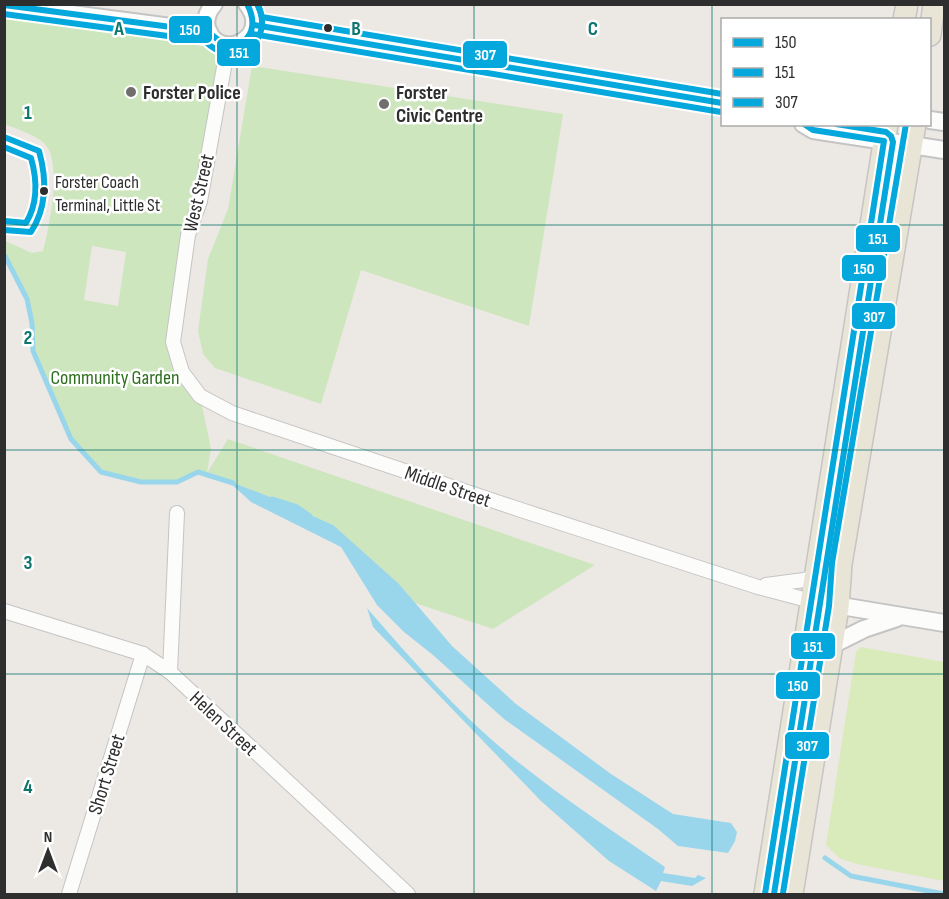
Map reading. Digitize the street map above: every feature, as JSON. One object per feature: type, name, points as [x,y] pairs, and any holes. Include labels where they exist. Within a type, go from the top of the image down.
[{"type":"main road","points":[[931,27],[934,4]]},
{"type":"main road","points":[[792,894],[838,607],[841,564],[915,126]]},
{"type":"main road","points":[[765,894],[886,133]]},
{"type":"street","points":[[208,5],[206,19],[209,32],[216,41],[228,45],[242,42],[252,32],[253,14],[247,4]]},
{"type":"street","points":[[4,5],[209,32]]},
{"type":"street","points":[[254,25],[721,103]]},
{"type":"street","name":"West Street","points":[[173,342],[188,235],[200,201],[228,45]]},
{"type":"street","points":[[806,126],[813,130],[886,133],[912,146],[945,150]]},
{"type":"street","name":"Middle Street","points":[[173,342],[182,372],[200,396],[232,413],[507,506],[758,587],[838,607],[945,623]]},
{"type":"street","points":[[170,672],[177,513]]},
{"type":"street","name":"Middle Street","points":[[758,587],[804,580],[814,576]]},
{"type":"street","name":"Helen Street","points":[[4,611],[143,654],[170,672],[408,894]]},
{"type":"street","points":[[832,645],[864,629],[901,616]]},
{"type":"street","name":"Short Street","points":[[69,894],[143,654]]},
{"type":"green space","name":"Community Garden","points":[[4,15],[209,32],[228,45],[173,342],[200,396],[211,449],[207,473],[228,439],[595,565],[493,629],[415,603],[399,584],[265,495],[198,473],[177,482],[141,482],[101,472],[71,439],[33,351],[32,323],[27,299],[5,258],[5,241],[32,253],[43,251],[53,194],[53,163],[43,142],[5,124]],"holes":[[[92,246],[126,252],[118,306],[84,300]]]},
{"type":"green space","points":[[252,66],[563,114],[529,326],[361,270],[321,404],[215,368],[203,354],[198,331],[208,259],[228,209]]},
{"type":"green space","points":[[861,647],[944,662],[944,881],[857,864],[839,858],[826,845],[856,652]]},
{"type":"water","points":[[228,481],[333,525],[399,584],[452,646],[516,704],[611,774],[673,814],[731,823],[737,832],[728,853],[678,846],[658,829],[504,719],[404,632],[377,605],[341,547],[251,502]]},
{"type":"water","points":[[367,608],[455,705],[513,758],[665,867],[663,873],[695,878],[698,875],[706,878],[692,886],[661,881],[656,891],[609,861],[541,801],[373,627]]},
{"type":"waterway","points":[[5,256],[27,299],[32,323],[33,351],[71,439],[101,472],[141,482],[177,482],[198,472],[233,483]]},
{"type":"waterway","points":[[272,499],[297,507],[310,516]]},
{"type":"waterway","points":[[825,858],[851,876],[944,894]]},
{"type":"transit line","name":"150","points":[[4,5],[209,32],[228,44],[237,44],[244,40],[252,26],[252,16],[247,4]]},
{"type":"transit line","name":"151","points":[[4,14],[205,41],[216,50],[228,53],[249,48],[257,40],[262,17],[257,4]]},
{"type":"transit line","name":"307","points":[[258,4],[262,17],[721,94]]},
{"type":"transit line","name":"150","points":[[254,25],[721,103]]},
{"type":"transit line","name":"151","points":[[253,34],[721,112]]},
{"type":"transit line","name":"150","points":[[765,894],[884,141],[813,130],[807,126]]},
{"type":"transit line","name":"151","points":[[774,894],[893,142],[891,136],[886,132],[848,126]]},
{"type":"transit line","name":"307","points":[[783,893],[829,606],[832,563],[906,126]]},
{"type":"transit line","name":"150","points":[[4,137],[39,151],[44,182],[43,203],[31,232],[4,230]]},
{"type":"transit line","name":"151","points":[[4,147],[31,158],[35,183],[33,207],[26,223],[5,221]]},
{"type":"place","name":"Forster Police","points":[[131,92]]},
{"type":"place","name":"Forster Civic Centre","points":[[384,104]]},
{"type":"place","name":"Forster Coach Terminal, Little St","points":[[44,191]]}]
